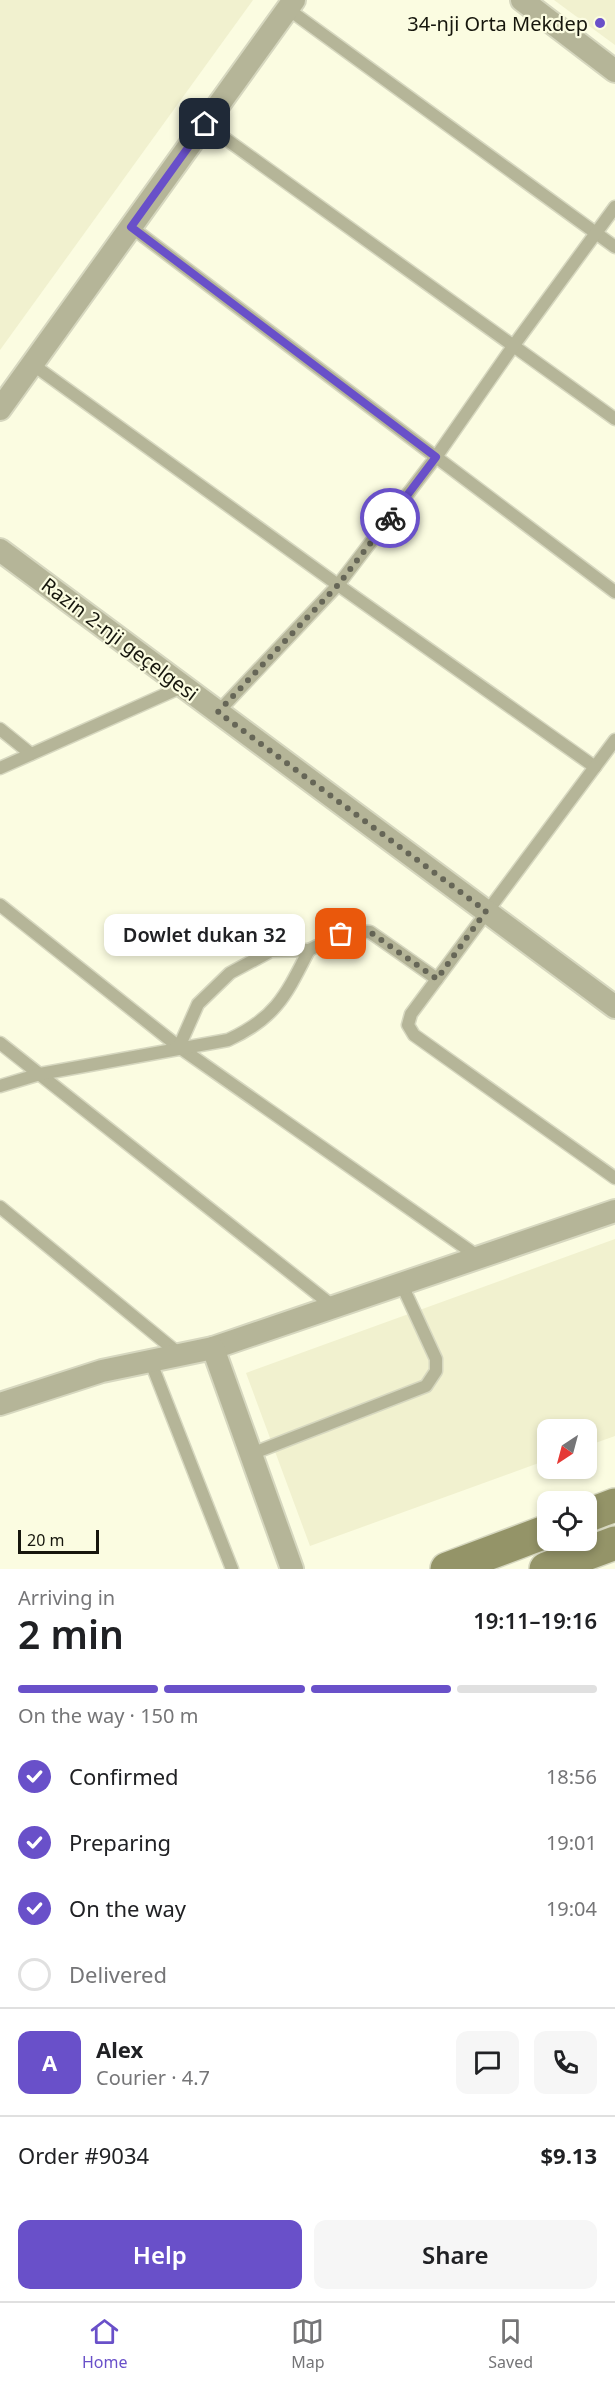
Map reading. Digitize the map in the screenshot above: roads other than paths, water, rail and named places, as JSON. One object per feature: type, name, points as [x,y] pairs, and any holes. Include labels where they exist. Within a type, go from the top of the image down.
[{"type":"main road","points":[[597,1512],[615,1505]]},
{"type":"main road","points":[[447,1569],[537,1535]]},
{"type":"main road","points":[[546,1569],[615,1543]]},
{"type":"street","points":[[522,0],[615,71]]},
{"type":"street","points":[[0,408],[291,4]]},
{"type":"street","name":"Razin 2-nji geçelgesi","points":[[0,550],[615,1007]]},
{"type":"street","points":[[0,1404],[102,1371],[213,1347],[402,1285],[615,1211]]},
{"type":"street","points":[[213,1347],[292,1569]]},
{"type":"lane","points":[[291,4],[615,247]]},
{"type":"lane","points":[[205,124],[615,419]]},
{"type":"lane","points":[[218,712],[338,585],[436,457],[615,207]]},
{"type":"lane","points":[[131,227],[615,592]]},
{"type":"lane","points":[[32,364],[338,585],[595,766]]},
{"type":"lane","points":[[0,768],[184,686]]},
{"type":"lane","points":[[0,729],[31,754]]},
{"type":"lane","points":[[615,740],[411,1014],[408,1025],[414,1035],[615,1178]]},
{"type":"lane","points":[[0,904],[179,1047],[481,1258]]},
{"type":"lane","points":[[179,1047],[198,1004],[230,973],[271,951],[309,950],[341,934],[357,931],[370,932],[437,979]]},
{"type":"lane","points":[[0,1086],[40,1074],[179,1047],[228,1040],[253,1028],[284,998],[309,950]]},
{"type":"lane","points":[[0,1043],[334,1307]]},
{"type":"lane","points":[[0,1207],[177,1353]]},
{"type":"lane","points":[[251,1454],[426,1386],[436,1371],[436,1359],[402,1285]]},
{"type":"lane","points":[[150,1360],[232,1569]]},
{"type":"place","name":"34-nji Orta Mekdep","points":[[600,23]]},
{"type":"place","name":"Dowlet dukan 32","points":[[341,934]]}]
